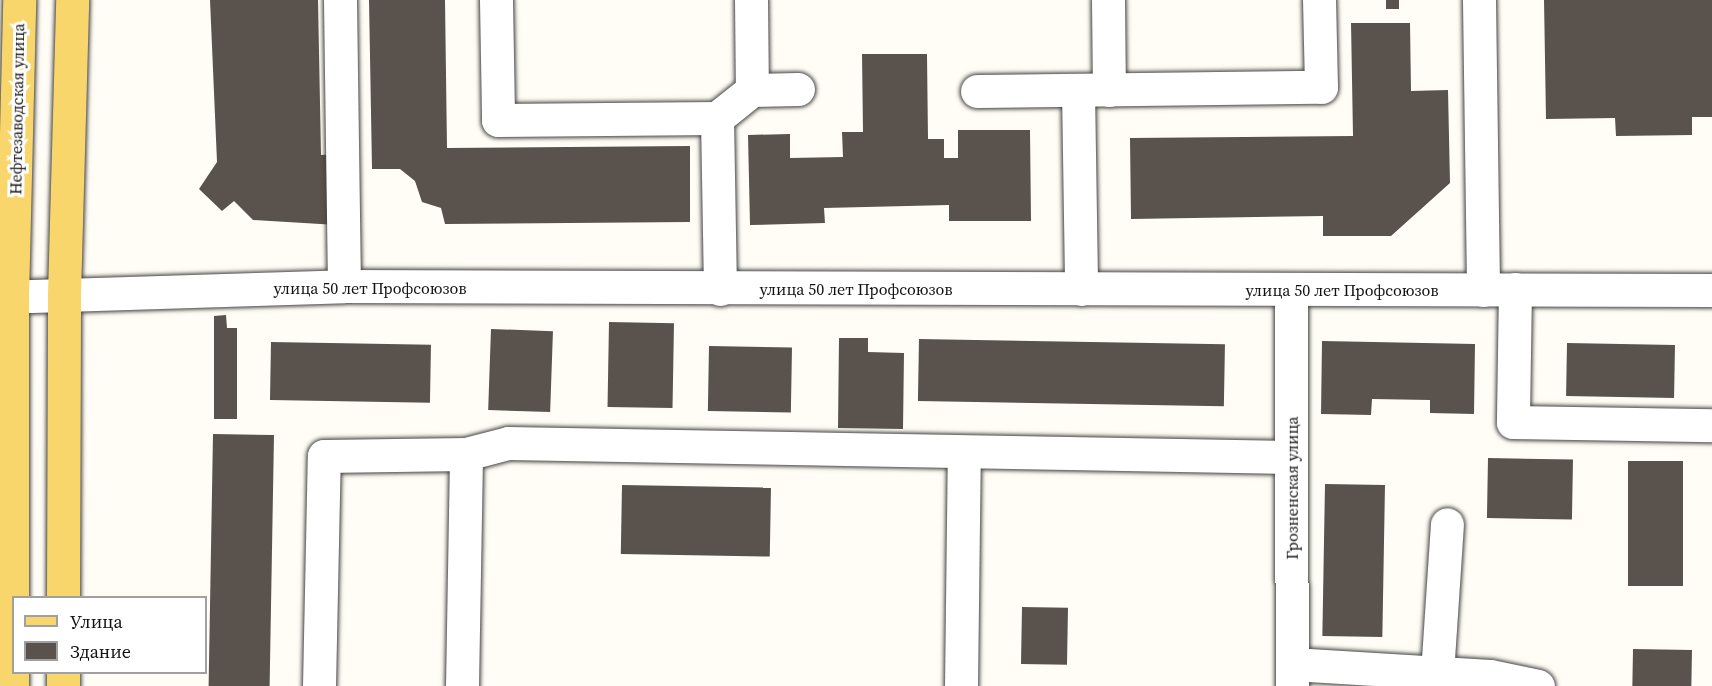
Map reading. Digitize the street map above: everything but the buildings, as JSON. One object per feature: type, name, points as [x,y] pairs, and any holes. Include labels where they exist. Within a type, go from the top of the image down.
[{"type":"main road","name":"Нефтезаводская улица","points":[[12,686],[6,297],[19,0]]},
{"type":"main road","points":[[63,596],[64,294],[72,0]]},
{"type":"street","points":[[340,0],[344,286]]},
{"type":"street","points":[[496,0],[498,120],[717,118],[752,90],[798,90]]},
{"type":"street","points":[[751,0],[752,90]]},
{"type":"street","points":[[1081,289],[1094,90],[1108,0]]},
{"type":"street","points":[[977,91],[1321,87],[1319,0]]},
{"type":"street","points":[[1479,0],[1483,290]]},
{"type":"street","points":[[717,118],[720,288]]},
{"type":"street","name":"улица 50 лет Профсоюзов","points":[[6,297],[344,286],[1712,290]]},
{"type":"street","points":[[1515,289],[1513,422],[1712,425]]},
{"type":"street","name":"Грозненская улица","points":[[1291,290],[1292,675]]},
{"type":"street","points":[[320,686],[324,456],[465,454],[508,443],[1291,457]]},
{"type":"street","points":[[961,686],[964,452]]},
{"type":"street","points":[[462,686],[465,454]]},
{"type":"street","points":[[1437,674],[1447,524]]},
{"type":"street","points":[[1292,675],[1490,676],[1538,686]]}]
